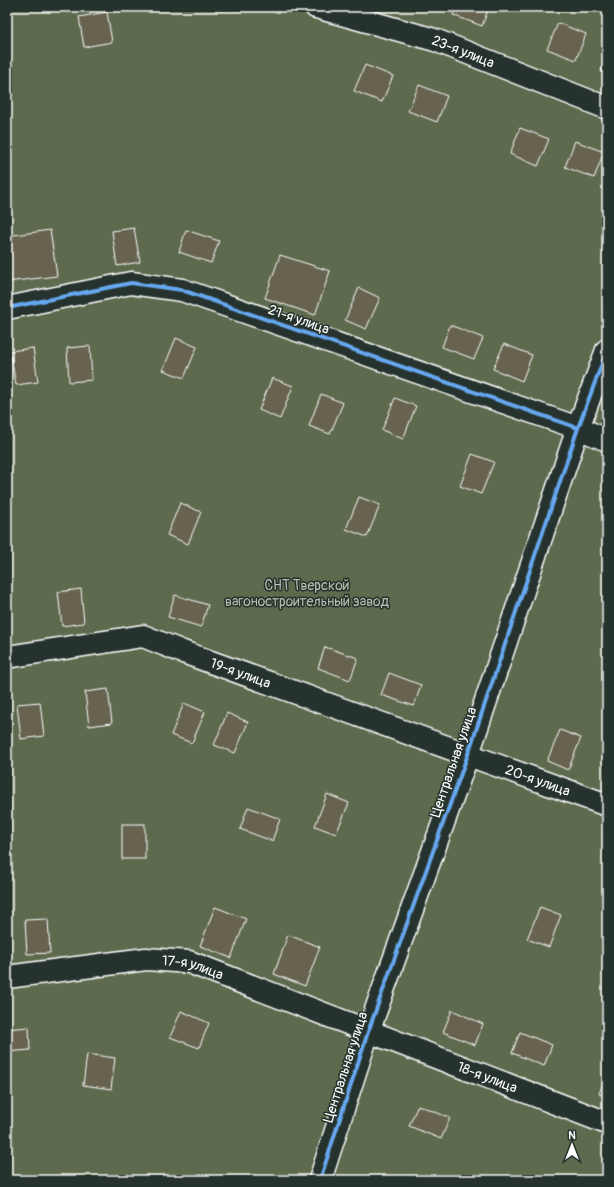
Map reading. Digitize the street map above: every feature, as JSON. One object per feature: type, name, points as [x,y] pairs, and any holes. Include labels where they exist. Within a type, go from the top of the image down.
[{"type":"street","name":"23-я улица","points":[[316,7],[435,40],[607,108]]},
{"type":"street","name":"21-я улица","points":[[7,308],[131,283],[182,290],[578,428],[607,440]]},
{"type":"street","name":"Центральная улица","points":[[320,1180],[368,1032],[468,754],[578,428],[607,350]]},
{"type":"street","name":"19-я улица","points":[[7,657],[143,636],[183,652],[468,754]]},
{"type":"street","name":"20-я улица","points":[[468,754],[607,805]]},
{"type":"street","name":"17-я улица","points":[[7,977],[146,959],[189,962],[368,1032]]},
{"type":"street","name":"18-я улица","points":[[368,1032],[607,1122]]},
{"type":"green space","name":"СНТ Тверской вагоностроительный завод","points":[[7,7],[607,7],[607,1180],[7,1180]]},
{"type":"building","points":[[456,7],[489,7],[482,26],[453,15]]},
{"type":"building","points":[[107,12],[112,42],[84,47],[79,17]]},
{"type":"building","points":[[558,23],[586,34],[576,60],[547,49]]},
{"type":"building","points":[[7,39],[10,58],[7,59]]},
{"type":"building","points":[[607,57],[607,74],[601,71]]},
{"type":"building","points":[[365,65],[393,76],[382,102],[354,91]]},
{"type":"building","points":[[419,85],[447,96],[437,122],[408,111]]},
{"type":"building","points":[[520,128],[549,139],[538,166],[510,154]]},
{"type":"building","points":[[575,141],[604,152],[594,178],[565,167]]},
{"type":"building","points":[[134,228],[140,262],[117,266],[112,231]]},
{"type":"building","points":[[50,230],[57,276],[7,282],[7,236]]},
{"type":"building","points":[[186,230],[219,241],[211,263],[179,252]]},
{"type":"building","points":[[280,255],[330,271],[315,315],[265,298]]},
{"type":"building","points":[[359,288],[380,298],[366,329],[345,320]]},
{"type":"building","points":[[450,325],[483,338],[474,359],[442,347]]},
{"type":"building","points":[[176,338],[197,347],[184,378],[163,370]]},
{"type":"building","points":[[504,344],[532,355],[522,381],[493,369]]},
{"type":"building","points":[[90,346],[92,380],[69,382],[67,348]]},
{"type":"building","points":[[33,348],[38,382],[16,385],[10,351]]},
{"type":"building","points":[[272,378],[293,386],[280,419],[259,410]]},
{"type":"building","points":[[321,394],[343,403],[330,434],[309,426]]},
{"type":"building","points":[[395,398],[416,406],[403,439],[382,430]]},
{"type":"building","points":[[472,454],[494,462],[481,494],[460,486]]},
{"type":"building","points":[[359,497],[380,505],[367,537],[346,529]]},
{"type":"building","points":[[180,503],[201,512],[188,544],[167,535]]},
{"type":"building","points":[[81,589],[84,623],[62,626],[58,592]]},
{"type":"building","points":[[175,595],[208,605],[201,627],[168,617]]},
{"type":"building","points":[[7,604],[10,637],[7,638]]},
{"type":"building","points":[[325,647],[358,658],[350,680],[318,668]]},
{"type":"building","points":[[389,673],[421,685],[414,706],[381,695]]},
{"type":"building","points":[[108,689],[112,723],[89,726],[85,692]]},
{"type":"building","points":[[40,702],[44,736],[21,739],[17,704]]},
{"type":"building","points":[[184,703],[205,712],[192,743],[171,735]]},
{"type":"building","points":[[227,713],[248,722],[235,753],[214,745]]},
{"type":"building","points":[[560,730],[581,738],[568,770],[547,761]]},
{"type":"building","points":[[327,794],[349,803],[336,834],[315,826]]},
{"type":"building","points":[[248,807],[280,819],[272,841],[240,829]]},
{"type":"building","points":[[122,824],[145,824],[145,859],[122,859]]},
{"type":"building","points":[[215,907],[246,919],[231,958],[200,946]]},
{"type":"building","points":[[540,907],[561,915],[549,947],[527,939]]},
{"type":"building","points":[[48,919],[50,953],[27,954],[25,920]]},
{"type":"building","points":[[288,935],[320,947],[305,986],[274,974]]},
{"type":"building","points":[[452,1010],[483,1024],[475,1045],[443,1032]]},
{"type":"building","points":[[181,1011],[209,1023],[199,1048],[170,1037]]},
{"type":"building","points":[[29,1027],[30,1050],[7,1052],[7,1029]]},
{"type":"building","points":[[520,1032],[552,1045],[544,1066],[512,1053]]},
{"type":"building","points":[[87,1054],[115,1058],[111,1089],[83,1085]]},
{"type":"building","points":[[607,1072],[607,1097],[599,1094]]},
{"type":"building","points":[[418,1105],[450,1118],[441,1139],[409,1126]]},
{"type":"cycle path","points":[[7,308],[131,283],[182,290],[578,428]]},
{"type":"cycle path","points":[[320,1180],[368,1032],[468,754],[578,428],[607,350]]}]
